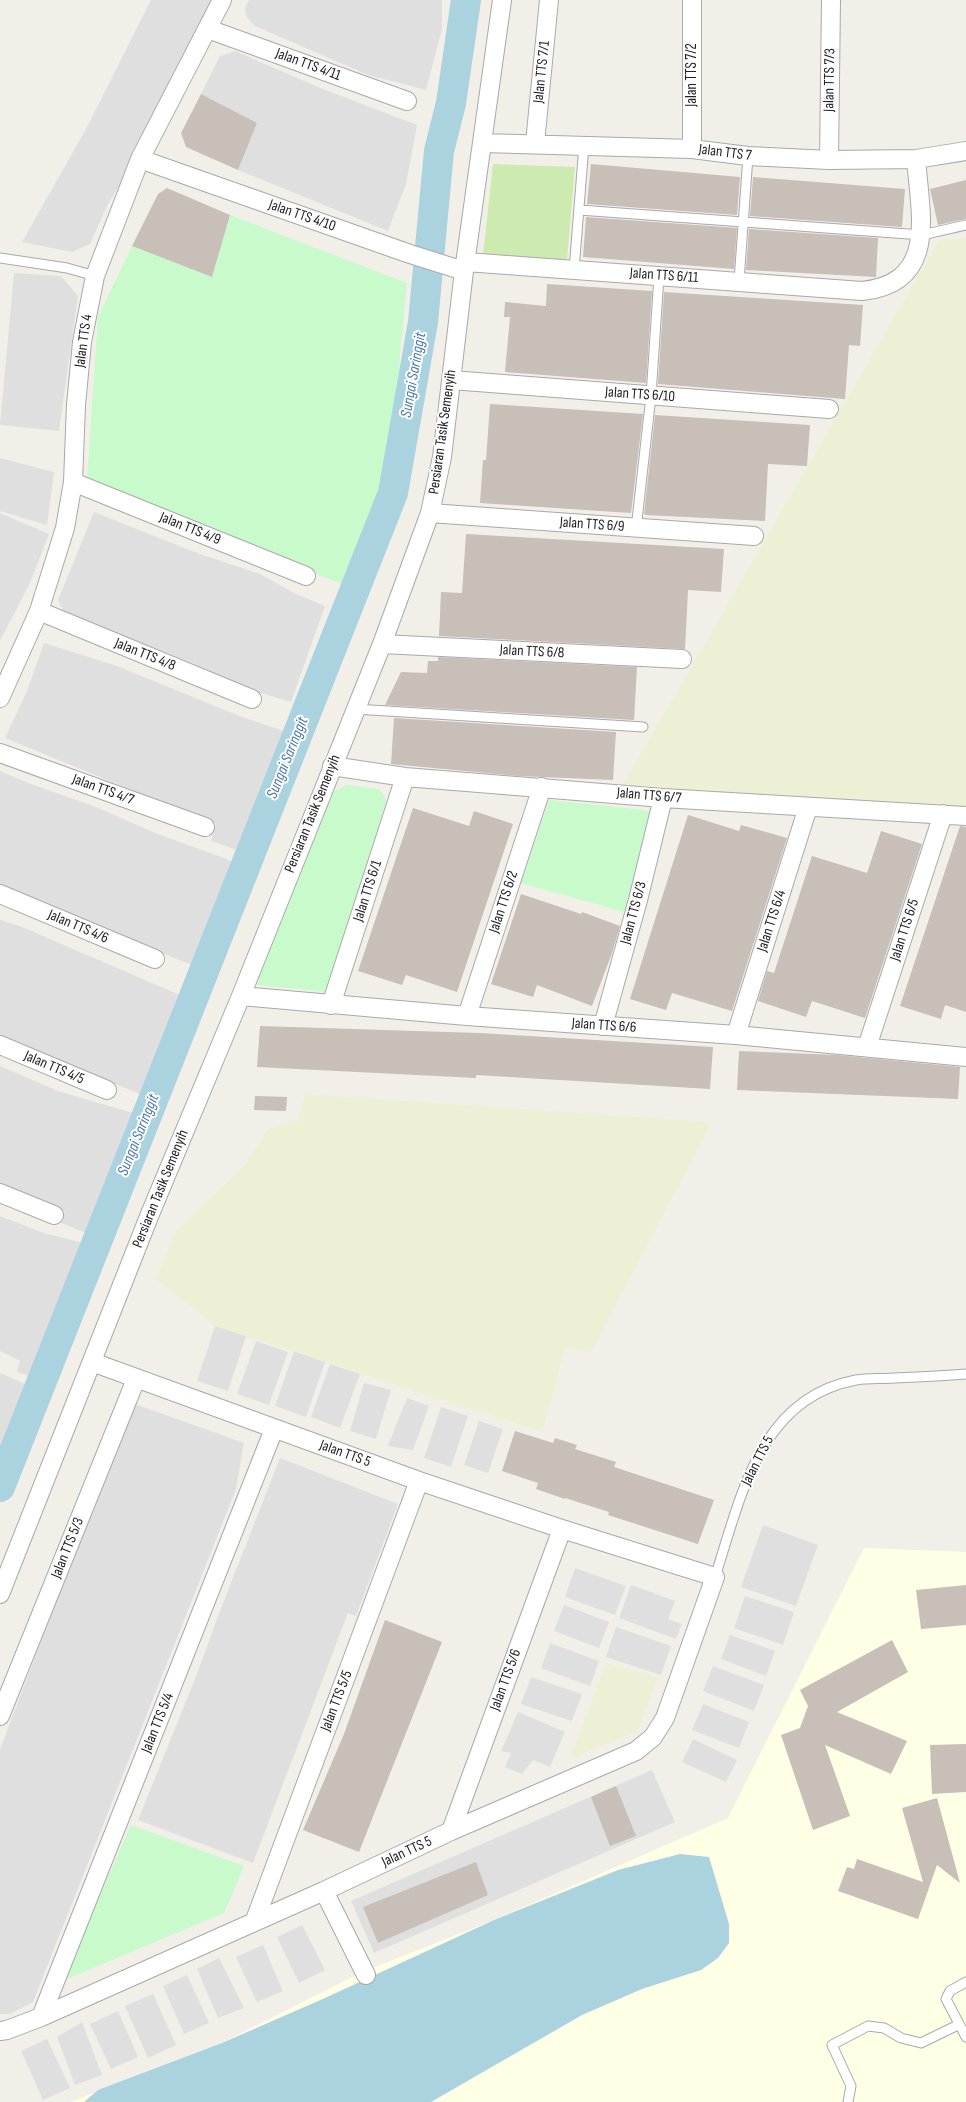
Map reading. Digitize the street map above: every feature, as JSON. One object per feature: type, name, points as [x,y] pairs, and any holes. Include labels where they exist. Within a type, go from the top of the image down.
[{"type":"street","name":"Jalan TTS 4","points":[[0,698],[39,611],[65,528],[73,482],[82,342],[95,276],[140,159],[222,0]]},
{"type":"street","name":"Persiaran Tasik Semenyih","points":[[0,1594],[150,1214],[241,996],[382,644],[430,513],[442,457],[465,266],[502,0]]},
{"type":"street","name":"Jalan TTS 7/1","points":[[535,144],[549,0]]},
{"type":"street","name":"Jalan TTS 7/2","points":[[692,0],[692,149]]},
{"type":"street","name":"Jalan TTS 7/3","points":[[829,160],[831,0]]},
{"type":"street","name":"Jalan TTS 4/11","points":[[208,29],[408,101]]},
{"type":"street","name":"Jalan TTS 7","points":[[483,143],[584,144],[692,149],[748,156],[829,160],[916,159],[966,151]]},
{"type":"street","name":"Jalan TTS 4/10","points":[[140,159],[410,254],[436,262],[465,266]]},
{"type":"street","points":[[916,159],[922,235]]},
{"type":"street","name":"Jalan TTS 6/11","points":[[465,266],[574,270],[862,291],[878,289],[893,282],[905,272],[916,258],[922,235]]},
{"type":"street","name":"Jalan TTS 6/10","points":[[451,380],[829,410]]},
{"type":"street","name":"Jalan TTS 4/9","points":[[73,482],[306,576]]},
{"type":"street","name":"Jalan TTS 6/9","points":[[430,513],[754,536]]},
{"type":"street","name":"Jalan TTS 4/8","points":[[39,611],[252,699]]},
{"type":"street","name":"Jalan TTS 6/8","points":[[382,644],[682,660]]},
{"type":"street","name":"Jalan TTS 4/7","points":[[0,753],[205,827]]},
{"type":"street","name":"Jalan TTS 6/7","points":[[332,766],[405,777],[663,798],[966,816]]},
{"type":"street","name":"Jalan TTS 6/1","points":[[331,1005],[405,777]]},
{"type":"street","name":"Jalan TTS 6/2","points":[[467,1016],[542,787]]},
{"type":"street","name":"Jalan TTS 6/3","points":[[603,1026],[638,900],[663,798]]},
{"type":"street","name":"Jalan TTS 6/4","points":[[736,1034],[808,807]]},
{"type":"street","name":"Jalan TTS 6/5","points":[[867,1047],[942,814]]},
{"type":"street","name":"Jalan TTS 4/6","points":[[0,894],[155,959]]},
{"type":"street","name":"Jalan TTS 6/6","points":[[241,996],[467,1016],[736,1034],[966,1057]]},
{"type":"street","name":"Jalan TTS 4/5","points":[[0,1045],[107,1090]]},
{"type":"street","points":[[0,1193],[54,1215]]},
{"type":"street","name":"Jalan TTS 5","points":[[0,2031],[41,2017],[255,1920],[324,1891],[451,1831],[636,1751],[653,1737],[664,1718],[714,1577],[562,1530],[419,1481],[92,1362]]},
{"type":"street","name":"Jalan TTS 5/3","points":[[0,1716],[136,1379]]},
{"type":"street","name":"Jalan TTS 5/4","points":[[41,2017],[274,1429]]},
{"type":"street","name":"Jalan TTS 5/5","points":[[255,1920],[419,1481]]},
{"type":"street","name":"Jalan TTS 5/6","points":[[451,1831],[562,1530]]},
{"type":"street","points":[[324,1891],[366,1975]]},
{"type":"lane","points":[[574,270],[584,144]]},
{"type":"lane","points":[[738,281],[748,156]]},
{"type":"lane","points":[[579,210],[922,235],[966,225]]},
{"type":"lane","points":[[0,258],[66,268],[95,276]]},
{"type":"lane","points":[[636,529],[651,396],[659,276]]},
{"type":"lane","points":[[355,709],[643,727]]},
{"type":"lane","name":"Jalan TTS 5","points":[[714,1577],[746,1483],[765,1443],[782,1420],[799,1404],[816,1393],[833,1386],[858,1380],[966,1374]]},
{"type":"lane","points":[[966,1982],[950,1992],[946,1999],[966,2037]]},
{"type":"lane","points":[[848,2102],[851,2086],[832,2044],[868,2026],[884,2028],[901,2038],[921,2043],[958,2024]]},
{"type":"shaded area","points":[[151,0],[218,0],[136,159],[108,204],[90,244],[72,252],[22,242],[86,129]]},
{"type":"shaded area","points":[[249,0],[442,0],[442,29],[426,90],[368,75],[255,26],[246,16],[245,8]]},
{"type":"shaded area","points":[[235,51],[323,89],[417,125],[406,184],[388,231],[238,170],[257,123],[201,94],[220,56]]},
{"type":"shaded area","points":[[966,238],[966,808],[622,786],[939,240]]},
{"type":"shaded area","points":[[14,273],[61,276],[78,296],[59,431],[0,425]]},
{"type":"shaded area","points":[[0,458],[54,472],[47,525],[0,511]]},
{"type":"shaded area","points":[[94,512],[197,553],[260,574],[294,593],[325,606],[291,702],[251,690],[195,664],[130,638],[93,625],[67,619],[58,600]]},
{"type":"shaded area","points":[[0,513],[49,534],[30,583],[0,641]]},
{"type":"shaded area","points":[[44,643],[117,666],[242,717],[287,732],[269,786],[243,852],[211,841],[216,824],[171,808],[5,738],[27,691]]},
{"type":"shaded area","points":[[0,771],[96,807],[155,833],[235,862],[192,965],[82,921],[58,908],[0,887]]},
{"type":"shaded area","points":[[0,920],[20,926],[182,996],[145,1096],[0,1038]]},
{"type":"shaded area","points":[[0,1066],[58,1091],[136,1114],[91,1235],[61,1223],[65,1212],[20,1191],[0,1186]]},
{"type":"shaded area","points":[[305,1094],[712,1122],[592,1351],[566,1347],[542,1432],[215,1326],[156,1279],[176,1231],[245,1165],[268,1129],[298,1121]]},
{"type":"shaded area","points":[[0,1216],[44,1233],[87,1244],[34,1377],[17,1372],[20,1361],[0,1351]]},
{"type":"shaded area","points":[[215,1326],[246,1336],[228,1391],[197,1381]]},
{"type":"shaded area","points":[[256,1341],[288,1352],[269,1405],[237,1394]]},
{"type":"shaded area","points":[[294,1351],[325,1362],[306,1417],[275,1406]]},
{"type":"shaded area","points":[[330,1364],[360,1374],[340,1428],[311,1417]]},
{"type":"shaded area","points":[[1,1373],[29,1386],[0,1458],[0,1375]]},
{"type":"shaded area","points":[[364,1383],[391,1390],[376,1439],[350,1431]]},
{"type":"shaded area","points":[[407,1398],[429,1406],[413,1450],[388,1446]]},
{"type":"shaded area","points":[[132,1403],[244,1443],[236,1489],[33,2002],[10,2014],[0,2014],[0,1749]]},
{"type":"shaded area","points":[[441,1407],[468,1416],[451,1467],[424,1458]]},
{"type":"shaded area","points":[[479,1421],[503,1429],[488,1473],[464,1465]]},
{"type":"shaded area","points":[[280,1458],[398,1504],[356,1616],[348,1613],[253,1863],[138,1820],[195,1679]]},
{"type":"shaded area","points":[[763,1525],[818,1545],[796,1606],[741,1587]]},
{"type":"shaded area","points":[[864,1548],[966,1552],[966,2102],[70,2102],[222,2043],[360,1973],[494,1920],[728,1818]]},
{"type":"shaded area","points":[[575,1568],[626,1586],[615,1615],[565,1597]]},
{"type":"shaded area","points":[[631,1585],[675,1601],[668,1619],[682,1624],[676,1639],[619,1618]]},
{"type":"shaded area","points":[[745,1596],[794,1612],[783,1645],[734,1628]]},
{"type":"shaded area","points":[[564,1605],[609,1622],[599,1648],[554,1631]]},
{"type":"shaded area","points":[[616,1627],[671,1646],[661,1675],[606,1657]]},
{"type":"shaded area","points":[[730,1635],[775,1651],[766,1676],[721,1659]]},
{"type":"shaded area","points":[[550,1643],[599,1661],[590,1686],[541,1668]]},
{"type":"shaded area","points":[[606,1663],[658,1678],[638,1731],[570,1759]]},
{"type":"shaded area","points":[[713,1666],[764,1685],[754,1711],[703,1691]]},
{"type":"shaded area","points":[[531,1677],[582,1694],[572,1721],[521,1704]]},
{"type":"shaded area","points":[[703,1704],[749,1722],[739,1748],[692,1730]]},
{"type":"shaded area","points":[[518,1712],[565,1732],[550,1767],[533,1760],[522,1774],[505,1767],[511,1753],[501,1751]]},
{"type":"shaded area","points":[[693,1739],[737,1760],[726,1782],[682,1762]]},
{"type":"shaded area","points":[[652,1770],[675,1822],[374,1953],[351,1901]]},
{"type":"shaded area","points":[[302,1925],[325,1970],[299,1983],[277,1937]]},
{"type":"shaded area","points":[[263,1945],[283,1991],[257,2002],[236,1957]]},
{"type":"shaded area","points":[[219,1958],[244,2008],[218,2018],[197,1969]]},
{"type":"shaded area","points":[[187,1975],[209,2023],[184,2034],[163,1986]]},
{"type":"shaded area","points":[[153,1994],[176,2045],[148,2058],[125,2006]]},
{"type":"shaded area","points":[[118,2011],[138,2057],[111,2069],[90,2024]]},
{"type":"shaded area","points":[[82,2022],[102,2075],[75,2085],[57,2037]]},
{"type":"shaded area","points":[[47,2039],[70,2088],[43,2100],[21,2051]]},
{"type":"green space","points":[[493,164],[575,167],[567,260],[483,255]]},
{"type":"green space","points":[[230,215],[407,283],[389,470],[344,585],[87,480],[98,317],[132,246],[212,277]]},
{"type":"green space","points":[[347,785],[379,789],[384,795],[386,802],[327,992],[248,984],[331,793]]},
{"type":"green space","points":[[549,800],[645,810],[649,812],[653,823],[627,913],[521,883]]},
{"type":"green space","points":[[131,1825],[244,1866],[224,1913],[62,1981]]},
{"type":"water","points":[[680,1854],[709,1857],[729,1924],[729,1943],[718,1958],[701,1970],[642,1989],[582,2015],[431,2102],[84,2102],[98,2090],[222,2043],[494,1920],[618,1870]]},
{"type":"building","points":[[201,94],[257,123],[238,170],[186,147],[181,133]]},
{"type":"building","points":[[591,164],[740,177],[737,215],[587,204]]},
{"type":"building","points":[[753,177],[905,189],[902,227],[750,216]]},
{"type":"building","points":[[966,180],[966,219],[938,225],[930,189]]},
{"type":"building","points":[[167,188],[230,215],[212,277],[132,246],[158,194]]},
{"type":"building","points":[[586,217],[737,228],[734,269],[583,257]]},
{"type":"building","points":[[749,229],[878,238],[876,277],[746,270]]},
{"type":"building","points":[[547,284],[652,291],[646,383],[505,372],[510,317],[504,317],[505,302],[546,306]]},
{"type":"building","points":[[664,292],[863,305],[860,346],[849,345],[845,399],[658,384]]},
{"type":"building","points":[[490,404],[643,414],[631,513],[480,503],[483,460],[486,460]]},
{"type":"building","points":[[655,415],[810,425],[807,466],[768,464],[765,521],[646,515],[644,514]]},
{"type":"building","points":[[466,534],[724,549],[721,592],[688,590],[685,649],[439,636],[441,592],[462,593]]},
{"type":"building","points":[[438,657],[637,667],[634,720],[385,705],[401,672],[427,673],[428,661],[438,661]]},
{"type":"building","points":[[394,718],[616,732],[613,780],[518,776],[391,764]]},
{"type":"building","points":[[413,808],[469,826],[474,811],[513,824],[457,992],[406,975],[402,985],[358,971]]},
{"type":"building","points":[[688,815],[739,831],[741,825],[787,838],[732,1011],[672,993],[666,1010],[630,999]]},
{"type":"building","points":[[960,826],[966,827],[966,1012],[945,1005],[941,1019],[900,1006]]},
{"type":"building","points":[[881,831],[922,844],[865,1018],[812,1001],[806,1017],[758,1001],[767,971],[774,973],[812,856],[867,873]]},
{"type":"building","points":[[521,894],[581,914],[582,912],[620,926],[592,1006],[537,985],[533,997],[491,984]]},
{"type":"building","points":[[260,1026],[479,1033],[713,1047],[710,1089],[476,1075],[476,1078],[257,1067]]},
{"type":"building","points":[[739,1051],[837,1055],[960,1067],[958,1099],[737,1090]]},
{"type":"building","points":[[255,1096],[287,1097],[286,1111],[254,1110]]},
{"type":"building","points":[[515,1431],[553,1443],[555,1438],[577,1445],[575,1449],[616,1462],[614,1467],[714,1500],[698,1544],[608,1515],[609,1512],[536,1489],[538,1483],[502,1471]]},
{"type":"building","points":[[966,1585],[966,1625],[921,1629],[916,1590]]},
{"type":"building","points":[[385,1620],[442,1642],[359,1852],[303,1830],[344,1734]]},
{"type":"building","points":[[892,1640],[908,1672],[837,1712],[907,1741],[891,1774],[825,1745],[850,1816],[813,1830],[781,1735],[800,1728],[808,1706],[800,1690]]},
{"type":"building","points":[[966,1744],[966,1792],[932,1794],[930,1745]]},
{"type":"building","points":[[616,1786],[636,1836],[610,1846],[591,1797]]},
{"type":"building","points":[[937,1798],[960,1883],[937,1865],[918,1919],[838,1891],[847,1867],[854,1869],[857,1859],[923,1882],[902,1808]]},
{"type":"building","points":[[476,1862],[488,1895],[378,1943],[363,1907]]},
{"type":"waterway","name":"Sungai Saringgit","points":[[0,1487],[393,493],[423,322],[439,151],[451,103],[466,0]]}]
